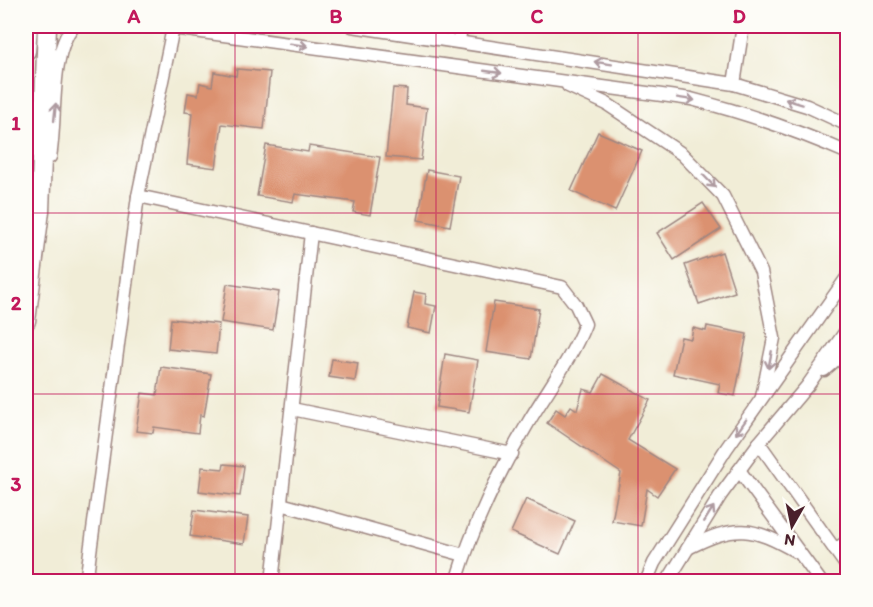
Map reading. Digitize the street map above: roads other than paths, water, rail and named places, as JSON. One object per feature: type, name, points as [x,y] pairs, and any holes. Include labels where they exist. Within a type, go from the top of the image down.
[{"type":"main road","points":[[26,51],[28,26]]},
{"type":"main road","points":[[26,321],[39,212],[47,26]]},
{"type":"street","points":[[39,212],[51,152],[58,63],[64,36],[73,26]]},
{"type":"street","points":[[158,26],[691,99],[795,129],[848,153]]},
{"type":"street","points":[[352,26],[734,84],[807,106],[848,124]]},
{"type":"street","points":[[459,41],[462,26]]},
{"type":"street","points":[[734,84],[743,26]]},
{"type":"street","points":[[86,582],[138,196],[173,28]]},
{"type":"street","points":[[556,80],[607,104],[682,154],[723,196],[761,272],[774,338],[762,397]]},
{"type":"street","points":[[138,196],[562,287],[576,304],[585,324],[575,349],[527,424],[471,533],[456,582]]},
{"type":"street","points":[[272,582],[311,233]]},
{"type":"street","points":[[646,582],[654,563],[762,397],[848,276]]},
{"type":"street","points":[[667,582],[739,470],[759,442],[808,385],[848,328]]},
{"type":"street","points":[[808,385],[848,349]]},
{"type":"street","points":[[292,410],[512,454]]},
{"type":"street","points":[[759,442],[848,568]]},
{"type":"street","points":[[739,470],[821,582]]},
{"type":"street","points":[[281,504],[464,555]]},
{"type":"street","points":[[687,549],[717,533],[753,531],[801,554]]},
{"type":"street","points":[[835,550],[848,541]]}]
